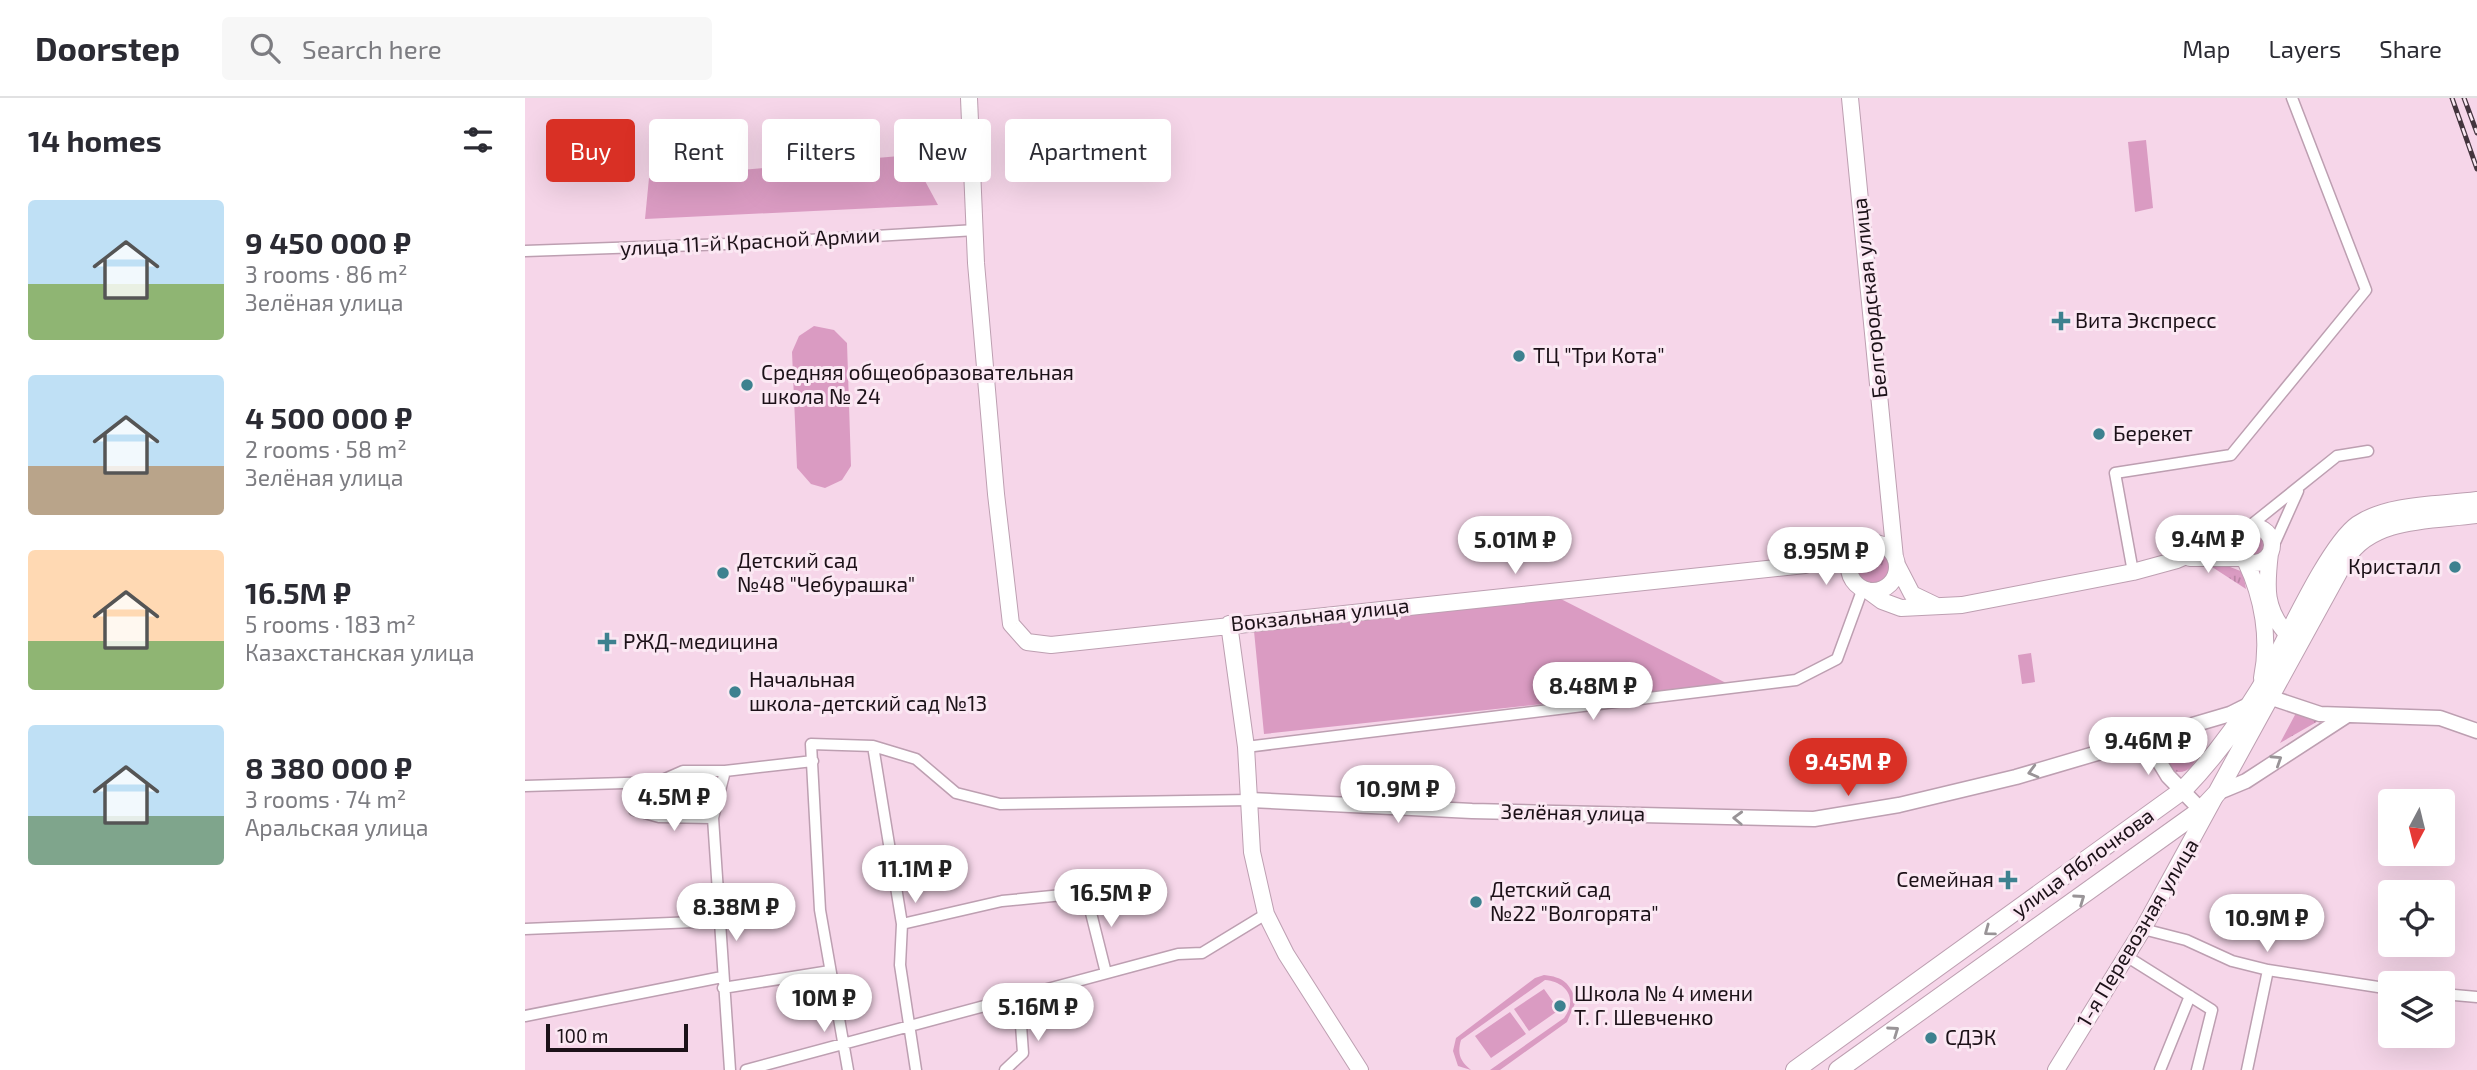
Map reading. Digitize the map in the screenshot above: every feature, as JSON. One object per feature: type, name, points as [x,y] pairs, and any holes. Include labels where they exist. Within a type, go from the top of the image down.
[{"type":"main road","points":[[969,98],[976,230]]},
{"type":"main road","name":"Белгородская улица","points":[[1850,98],[1896,561]]},
{"type":"main road","name":"Вокзальная улица","points":[[976,230],[992,454],[1011,624],[1027,642],[1051,645],[1229,624],[1805,565],[1863,546]]},
{"type":"main road","name":"Белгородская улица","points":[[1863,546],[1883,529],[1890,499]]},
{"type":"main road","name":"улица Яблочкова","points":[[1795,1070],[2183,790],[2206,766],[2250,704],[2267,693],[2288,636],[2335,551],[2358,525],[2395,512],[2477,501]]},
{"type":"main road","name":"улица Яблочкова","points":[[1838,1070],[2201,810],[2217,793],[2267,693],[2346,558],[2365,535],[2397,524],[2477,514]]},
{"type":"main road","points":[[2177,560],[2244,531],[2256,528],[2265,531],[2271,539],[2266,594],[2272,616],[2288,636]]},
{"type":"main road","points":[[2244,531],[2236,545],[2260,594],[2267,643],[2267,693]]},
{"type":"main road","points":[[1896,561],[1896,575],[1889,585],[1879,590],[1861,587],[1850,572],[1850,561],[1863,546],[1885,547],[1896,561],[1912,594],[1944,607]]},
{"type":"main road","points":[[2177,560],[2209,556],[2263,561],[2271,551]]},
{"type":"main road","name":"Вокзальная улица","points":[[1805,565],[1827,568],[1882,601],[1901,608],[1944,607],[2133,572],[2177,560]]},
{"type":"main road","points":[[2272,616],[2298,619]]},
{"type":"main road","points":[[1229,624],[1246,747],[1252,852],[1266,914],[1286,954],[1360,1070]]},
{"type":"main road","name":"1-я Перевозная улица","points":[[2056,1070],[2143,929],[2199,832],[2217,793]]},
{"type":"street","points":[[2133,572],[2115,473],[2231,455],[2366,290],[2292,98]]},
{"type":"street","name":"улица 11-й Красной Армии","points":[[525,251],[732,244],[976,230]]},
{"type":"street","points":[[2244,531],[2337,456],[2368,452]]},
{"type":"street","points":[[2271,551],[2299,489]]},
{"type":"street","points":[[1246,747],[1796,680],[1837,659],[1861,587]]},
{"type":"street","points":[[2267,693],[2320,714],[2440,718],[2477,731]]},
{"type":"street","name":"Зелёная улица","points":[[813,761],[811,744],[873,746],[916,759],[956,793],[1000,804],[1250,800],[1796,820],[1846,816],[2016,777],[2146,740],[2250,704]]},
{"type":"street","points":[[2217,793],[2246,781],[2346,716]]},
{"type":"street","points":[[2146,740],[2155,757],[2201,810]]},
{"type":"street","points":[[873,746],[902,924],[900,965],[916,1070]]},
{"type":"street","points":[[525,786],[658,782],[683,771],[725,771],[813,761],[820,910],[848,1070]]},
{"type":"street","points":[[725,771],[713,818],[730,1070]]},
{"type":"street","points":[[658,782],[634,810],[659,817],[713,818]]},
{"type":"street","points":[[902,924],[1002,901],[1133,888]]},
{"type":"street","points":[[1086,893],[1106,973]]},
{"type":"street","points":[[746,1070],[1178,954],[1202,953],[1266,914]]},
{"type":"street","points":[[525,929],[719,921]]},
{"type":"street","points":[[2143,929],[2186,940],[2232,961],[2268,970],[2378,987]]},
{"type":"street","points":[[2126,956],[2212,1010],[2197,1070]]},
{"type":"street","points":[[2246,1070],[2268,970]]},
{"type":"street","points":[[525,1016],[722,982],[830,971]]},
{"type":"street","points":[[2455,995],[2477,997]]},
{"type":"street","points":[[2159,1070],[2190,996]]},
{"type":"street","points":[[1005,1070],[1023,1054],[1019,997]]},
{"type":"green space","points":[[2146,140],[2153,208],[2135,212],[2128,142]]},
{"type":"green space","points":[[894,156],[894,182],[926,182],[938,205],[645,219],[649,178],[649,182],[748,182],[748,169],[762,168],[762,182],[880,182],[880,158]]},
{"type":"green space","points":[[814,326],[834,330],[847,343],[851,466],[842,480],[825,488],[811,484],[797,468],[792,352],[799,336]]},
{"type":"green space","points":[[2255,535],[2263,538],[2266,546],[2263,554],[2255,557],[2247,554],[2244,546],[2247,538]]},
{"type":"green space","points":[[1874,550],[1886,555],[1891,567],[1886,579],[1874,584],[1862,579],[1857,567],[1862,555]]},
{"type":"green space","points":[[2220,563],[2243,572],[2246,589],[2209,565]]},
{"type":"green space","points":[[1555,596],[1728,684],[1264,734],[1254,631]]},
{"type":"green space","points":[[2031,653],[2035,682],[2022,684],[2018,655]]},
{"type":"green space","points":[[2296,713],[2320,720],[2280,743]]},
{"type":"green space","points":[[2179,738],[2191,743],[2196,755],[2191,767],[2179,772],[2167,767],[2162,755],[2167,743]]},
{"type":"green space","points":[[1544,975],[1565,982],[1574,995],[1576,1001],[1567,1022],[1500,1070],[1490,1070],[1564,1018],[1570,1004],[1568,993],[1559,984],[1545,980],[1461,1040],[1460,1057],[1471,1070],[1458,1066],[1453,1051],[1456,1038],[1535,978]]},
{"type":"green space","points":[[1544,989],[1559,1010],[1529,1031],[1514,1009]]},
{"type":"green space","points":[[1510,1012],[1526,1034],[1491,1058],[1475,1036]]},
{"type":"railway","points":[[2452,98],[2477,169]]},
{"type":"railway","points":[[2464,98],[2477,133]]},
{"type":"place","name":"Вита Экспресс","points":[[2061,321]]},
{"type":"place","name":"ТЦ \"Три Кота\"","points":[[1519,356]]},
{"type":"place","name":"Средняя общеобразовательная школа № 24","points":[[747,385]]},
{"type":"place","name":"Берекет","points":[[2099,434]]},
{"type":"place","name":"Кристалл","points":[[2455,567]]},
{"type":"place","name":"Детский сад №48 \"Чебурашка\"","points":[[723,573]]},
{"type":"place","name":"РЖД-медицина","points":[[607,642]]},
{"type":"place","name":"Начальная школа-детский сад №13","points":[[735,692]]},
{"type":"place","name":"Семейная","points":[[2008,880]]},
{"type":"place","name":"Детский сад №22 \"Волгорята\"","points":[[1476,902]]},
{"type":"place","name":"Школа № 4 имени Т. Г. Шевченко","points":[[1560,1006]]},
{"type":"place","name":"СДЭК","points":[[1931,1038]]}]
